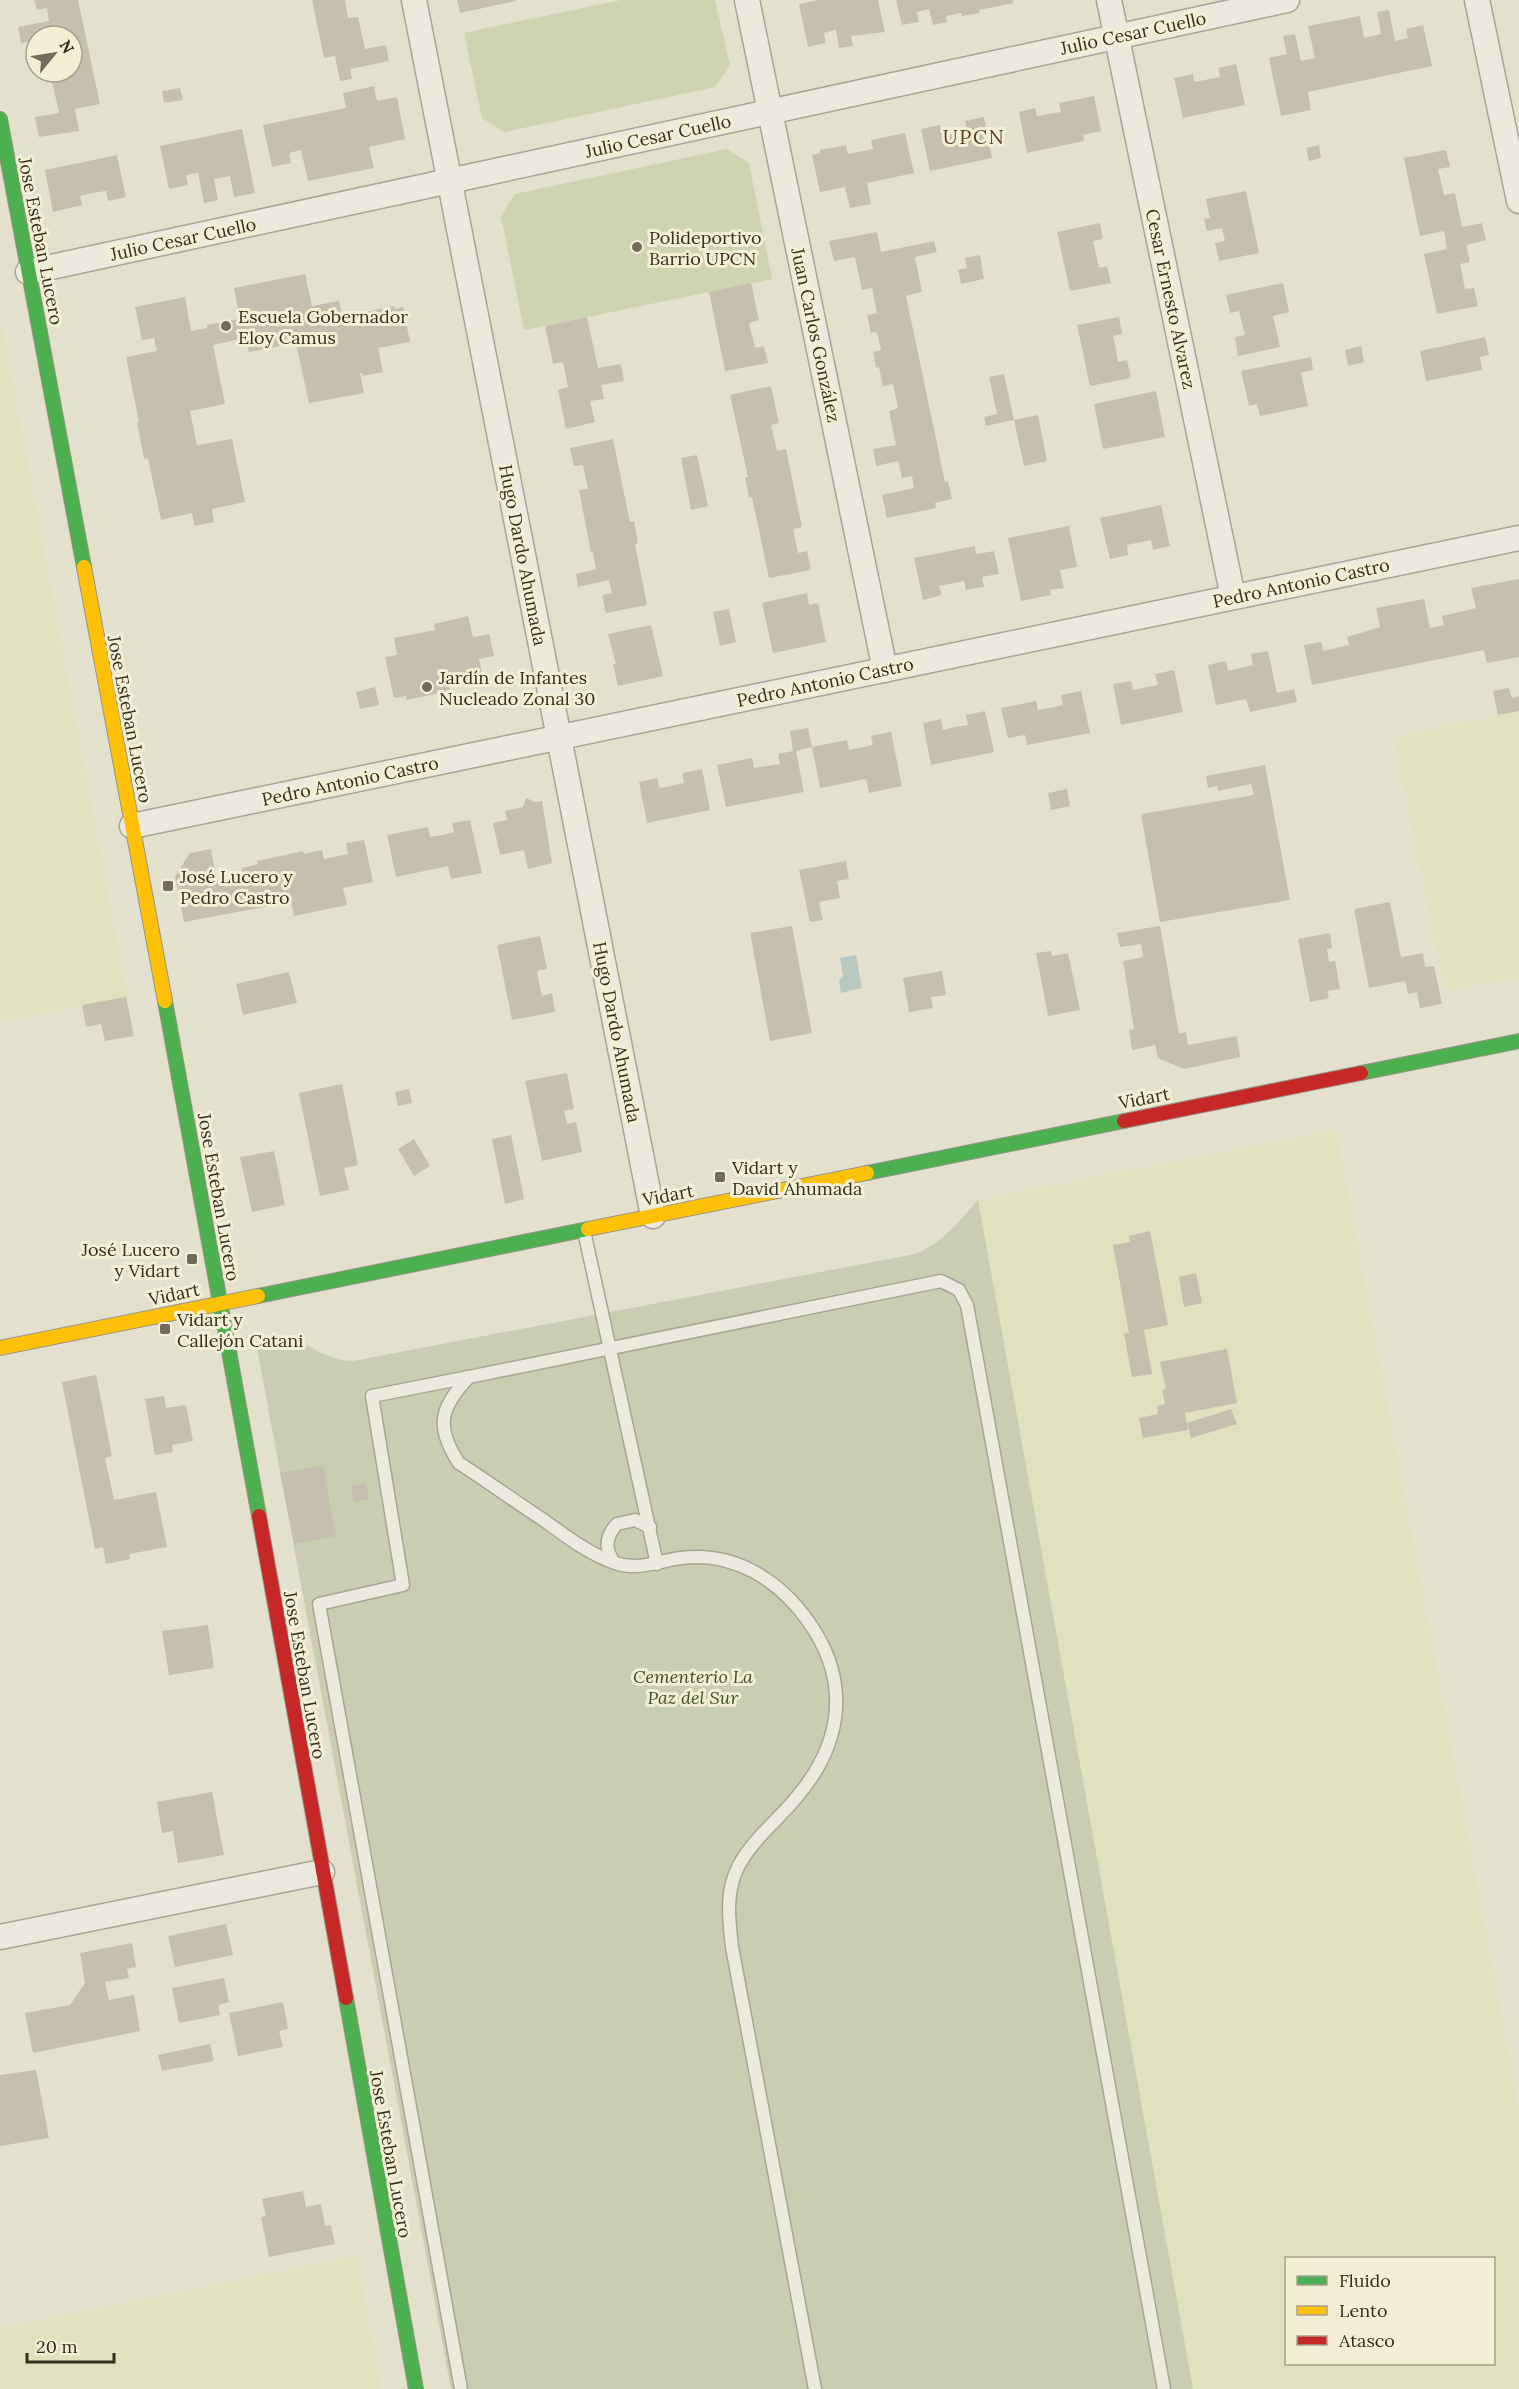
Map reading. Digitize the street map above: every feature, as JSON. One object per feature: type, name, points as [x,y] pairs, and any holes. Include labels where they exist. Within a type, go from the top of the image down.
[{"type":"street","name":"Hugo Dardo Ahumada","points":[[414,0],[653,1216]]},
{"type":"street","name":"Juan Carlos González","points":[[747,0],[885,670]]},
{"type":"street","name":"Cesar Ernesto Alvarez","points":[[1109,0],[1233,597]]},
{"type":"street","name":"Julio Cesar Cuello","points":[[28,272],[1287,0]]},
{"type":"street","points":[[1477,0],[1519,201]]},
{"type":"street","name":"Jose Esteban Lucero","points":[[0,119],[220,1303],[416,2389]]},
{"type":"street","name":"Pedro Antonio Castro","points":[[132,826],[1519,538]]},
{"type":"street","name":"Vidart","points":[[0,1348],[1519,1041]]},
{"type":"street","points":[[0,1938],[321,1872]]},
{"type":"lane","points":[[584,1230],[657,1564]]},
{"type":"lane","points":[[462,2389],[319,1604],[403,1585],[372,1396],[941,1281],[959,1290],[967,1305],[1164,2389]]},
{"type":"lane","points":[[469,1377],[456,1390],[446,1409],[443,1424],[446,1444],[459,1463],[591,1553],[614,1562],[629,1567],[682,1558],[705,1558],[729,1561],[757,1572],[779,1588],[799,1608],[816,1632],[831,1662],[838,1695],[834,1728],[826,1752],[811,1780],[751,1846],[738,1869],[729,1893],[728,1915],[732,1947],[815,2389]]},
{"type":"lane","points":[[614,1562],[607,1546],[611,1530],[617,1524],[634,1520],[650,1527]]},
{"type":"green space","points":[[621,0],[715,0],[730,65],[715,87],[504,132],[482,118],[464,33]]},
{"type":"green space","name":"Polideportivo Barrio UPCN","points":[[727,149],[749,163],[772,279],[524,330],[501,216],[515,194]]},
{"type":"green space","points":[[0,316],[127,997],[0,1022]]},
{"type":"green space","points":[[1519,711],[1519,977],[1445,991],[1394,737]]},
{"type":"green space","points":[[1336,1130],[1519,2111],[1519,2389],[1193,2389],[978,1200]]},
{"type":"green space","name":"Cementerio La Paz del Sur","points":[[978,1200],[1193,2389],[451,2389],[256,1343],[277,1338],[289,1339],[333,1358],[353,1361],[915,1254],[942,1238]]},
{"type":"green space","points":[[357,2256],[381,2389],[0,2389],[0,2328]]},
{"type":"shaded area","points":[[856,955],[862,988],[841,993],[839,980],[843,976],[840,958]]},
{"type":"building","points":[[34,0],[78,0],[83,24],[34,24],[49,21],[47,8],[37,10]]},
{"type":"building","points":[[312,0],[345,0],[348,18],[358,17],[365,49],[386,45],[389,61],[350,69],[352,79],[340,81],[335,56],[324,58]]},
{"type":"building","points":[[457,0],[516,0],[516,1],[460,13]]},
{"type":"building","points":[[819,0],[878,0],[885,32],[851,36],[853,46],[839,48],[836,30],[824,33],[826,43],[808,47],[799,4]]},
{"type":"building","points":[[896,0],[1013,0],[1014,3],[979,10],[980,13],[946,16],[947,22],[933,25],[929,9],[917,12],[919,22],[902,25]]},
{"type":"building","points":[[1389,10],[1395,41],[1408,38],[1406,29],[1423,25],[1432,66],[1308,92],[1311,110],[1281,116],[1269,58],[1287,54],[1283,36],[1295,34],[1301,61],[1315,58],[1308,26],[1360,16],[1364,38],[1381,34],[1377,12]]},
{"type":"building","points":[[24,26],[24,42],[21,43],[18,27]]},
{"type":"building","points":[[84,28],[100,104],[75,109],[79,131],[39,137],[35,117],[59,113],[53,84],[84,84]]},
{"type":"building","points":[[1236,64],[1245,105],[1183,118],[1174,78],[1193,74],[1194,82],[1220,77],[1218,68]]},
{"type":"building","points":[[374,86],[377,101],[397,97],[405,139],[369,147],[374,168],[308,181],[301,150],[289,153],[291,163],[272,167],[263,125],[346,108],[343,93]]},
{"type":"building","points":[[180,88],[183,100],[164,103],[162,91]]},
{"type":"building","points":[[1094,96],[1101,131],[1083,135],[1084,141],[1027,153],[1019,112],[1035,108],[1037,116],[1061,112],[1059,103]]},
{"type":"building","points":[[984,117],[992,158],[930,171],[921,129],[940,125],[943,136],[967,131],[965,121]]},
{"type":"building","points":[[242,129],[255,193],[234,197],[230,176],[214,179],[218,200],[204,203],[198,173],[186,175],[188,185],[169,189],[160,146]]},
{"type":"building","points":[[905,133],[914,173],[867,183],[871,204],[850,208],[845,187],[820,192],[812,155],[820,153],[820,150],[846,145],[848,154],[873,149],[871,140]]},
{"type":"building","points":[[1319,145],[1321,158],[1309,161],[1306,148]]},
{"type":"building","points":[[1446,150],[1450,167],[1438,169],[1444,195],[1455,193],[1462,227],[1482,223],[1486,240],[1466,245],[1470,262],[1460,264],[1465,289],[1474,288],[1478,306],[1437,314],[1424,254],[1447,249],[1444,231],[1420,236],[1404,158]]},
{"type":"building","points":[[117,155],[126,197],[108,201],[106,191],[92,193],[80,196],[82,205],[53,212],[45,170]]},
{"type":"building","points":[[1246,191],[1259,253],[1219,261],[1215,243],[1225,241],[1222,228],[1207,231],[1204,219],[1210,218],[1206,199]]},
{"type":"building","points":[[1100,223],[1103,239],[1093,241],[1099,268],[1107,266],[1111,283],[1070,291],[1057,232]]},
{"type":"building","points":[[877,232],[881,252],[934,241],[937,252],[915,257],[922,292],[906,296],[945,482],[948,481],[952,499],[935,503],[936,508],[887,518],[882,495],[914,488],[912,476],[902,478],[898,461],[876,466],[873,449],[896,445],[889,411],[898,408],[893,384],[883,386],[879,367],[876,368],[873,352],[881,350],[877,332],[871,333],[867,315],[877,313],[872,288],[862,290],[855,257],[834,261],[829,241]]},
{"type":"building","points":[[980,255],[984,279],[961,284],[958,270],[967,268],[965,258]]},
{"type":"building","points":[[305,274],[312,306],[339,301],[342,317],[394,306],[395,309],[403,307],[410,342],[378,348],[383,372],[363,376],[360,373],[364,393],[309,403],[296,343],[249,352],[245,338],[213,345],[225,404],[190,411],[197,445],[232,439],[245,502],[212,509],[214,522],[194,526],[192,513],[161,520],[148,458],[144,459],[126,357],[157,351],[154,338],[142,340],[135,307],[185,297],[191,331],[207,328],[207,325],[240,319],[234,288]]},
{"type":"building","points":[[751,283],[759,320],[749,323],[755,348],[764,346],[768,363],[725,371],[709,292]]},
{"type":"building","points":[[1283,283],[1289,312],[1273,316],[1280,347],[1238,356],[1235,337],[1245,335],[1239,311],[1230,313],[1226,295]]},
{"type":"building","points":[[587,317],[598,368],[621,364],[624,381],[601,385],[604,399],[590,401],[595,422],[566,429],[558,390],[568,387],[563,362],[553,364],[545,326]]},
{"type":"building","points":[[1119,317],[1122,334],[1113,336],[1118,362],[1127,360],[1131,378],[1090,386],[1077,325]]},
{"type":"building","points":[[1485,337],[1489,355],[1480,357],[1482,370],[1426,381],[1420,351]]},
{"type":"building","points":[[1361,346],[1364,362],[1348,366],[1345,350]]},
{"type":"building","points":[[1311,357],[1313,370],[1301,373],[1308,406],[1260,416],[1257,404],[1249,406],[1241,371]]},
{"type":"building","points":[[1004,374],[1014,420],[986,426],[984,417],[997,414],[989,377]]},
{"type":"building","points":[[771,386],[779,423],[771,425],[777,451],[786,449],[802,527],[793,529],[798,553],[807,551],[811,570],[769,578],[752,497],[749,498],[745,477],[748,477],[730,395]]},
{"type":"building","points":[[1156,391],[1165,437],[1103,449],[1094,404]]},
{"type":"building","points":[[1038,415],[1047,461],[1024,466],[1014,420]]},
{"type":"building","points":[[613,439],[630,522],[634,521],[638,543],[635,544],[647,605],[606,613],[602,595],[612,593],[609,580],[578,587],[576,574],[596,569],[579,490],[588,489],[583,465],[574,466],[570,448]]},
{"type":"building","points":[[697,455],[708,506],[691,510],[681,458]]},
{"type":"building","points":[[1161,505],[1170,546],[1153,550],[1151,540],[1127,545],[1128,555],[1110,559],[1100,518]]},
{"type":"building","points":[[1069,526],[1077,567],[1060,570],[1064,588],[1050,590],[1051,595],[1021,601],[1008,538]]},
{"type":"building","points":[[975,546],[976,554],[994,551],[999,574],[982,577],[984,587],[966,590],[964,581],[939,586],[942,595],[923,600],[914,558]]},
{"type":"building","points":[[1519,579],[1519,657],[1487,663],[1484,650],[1312,685],[1304,645],[1321,642],[1323,651],[1349,645],[1347,637],[1380,627],[1376,608],[1424,599],[1430,628],[1444,625],[1442,616],[1476,608],[1471,588]]},
{"type":"building","points":[[807,593],[809,605],[818,603],[826,642],[773,653],[762,603]]},
{"type":"building","points":[[729,609],[736,642],[720,646],[713,612]]},
{"type":"building","points":[[468,616],[473,637],[489,634],[494,656],[479,659],[483,678],[449,685],[450,691],[406,700],[406,696],[394,698],[385,657],[397,655],[394,638],[435,630],[434,624]]},
{"type":"building","points":[[651,625],[663,676],[618,686],[613,664],[616,664],[608,634]]},
{"type":"building","points":[[1268,651],[1277,693],[1294,689],[1297,702],[1250,712],[1246,699],[1216,705],[1208,665],[1226,661],[1228,671],[1253,665],[1251,654]]},
{"type":"building","points":[[1174,670],[1183,712],[1121,725],[1113,684],[1131,681],[1133,690],[1158,685],[1155,674]]},
{"type":"building","points":[[375,687],[379,705],[360,709],[356,692]]},
{"type":"building","points":[[1509,688],[1512,698],[1519,696],[1519,711],[1498,715],[1493,691]]},
{"type":"building","points":[[1081,691],[1090,733],[1027,745],[1025,735],[1008,738],[1001,708],[1036,701],[1038,710],[1050,708],[1063,705],[1061,695]]},
{"type":"building","points":[[985,711],[994,752],[931,765],[923,723],[941,719],[943,730],[968,725],[966,715]]},
{"type":"building","points":[[808,728],[812,747],[796,751],[804,792],[726,807],[717,765],[752,758],[754,768],[780,764],[778,754],[793,751],[790,731]]},
{"type":"building","points":[[891,732],[902,786],[869,793],[866,779],[820,788],[812,747],[847,740],[849,750],[873,745],[871,736]]},
{"type":"building","points":[[1265,765],[1290,900],[1160,922],[1141,814],[1254,795],[1251,784],[1218,791],[1217,786],[1208,788],[1206,776]]},
{"type":"building","points":[[702,769],[710,810],[647,823],[639,782],[657,778],[659,788],[671,786],[684,783],[682,773]]},
{"type":"building","points":[[1067,789],[1070,806],[1051,810],[1048,793]]},
{"type":"building","points":[[526,798],[535,802],[542,801],[552,863],[528,869],[524,850],[500,855],[493,823],[507,820],[505,811],[523,807]]},
{"type":"building","points":[[470,820],[482,873],[451,879],[448,866],[396,877],[387,835],[428,827],[430,837],[442,835],[454,832],[452,823]]},
{"type":"building","points":[[364,840],[373,882],[343,888],[347,905],[294,916],[291,902],[184,922],[175,876],[190,853],[211,849],[217,882],[243,876],[242,868],[258,864],[257,861],[303,851],[304,854],[322,850],[324,859],[348,854],[346,843]]},
{"type":"building","points":[[846,861],[849,879],[837,881],[840,898],[819,902],[823,920],[810,922],[799,870]]},
{"type":"building","points":[[1390,902],[1401,957],[1423,953],[1425,967],[1434,966],[1442,1004],[1420,1008],[1417,992],[1408,994],[1405,981],[1369,988],[1354,909]]},
{"type":"building","points":[[792,926],[812,1033],[770,1041],[750,933]]},
{"type":"building","points":[[1160,926],[1179,1034],[1186,1032],[1188,1045],[1237,1036],[1240,1057],[1184,1069],[1158,1058],[1155,1045],[1132,1050],[1129,1030],[1134,1029],[1123,961],[1143,957],[1141,944],[1120,947],[1117,933]]},
{"type":"building","points":[[1330,933],[1332,948],[1327,949],[1329,962],[1335,961],[1340,989],[1327,991],[1329,998],[1310,1002],[1298,939]]},
{"type":"building","points":[[540,936],[547,969],[537,971],[539,983],[542,996],[552,993],[555,1012],[512,1020],[497,945]]},
{"type":"building","points":[[1051,951],[1052,956],[1068,953],[1080,1010],[1048,1016],[1036,953]]},
{"type":"building","points":[[942,971],[946,995],[931,997],[933,1008],[909,1012],[903,978]]},
{"type":"building","points":[[289,972],[297,1003],[243,1015],[236,984]]},
{"type":"building","points":[[126,997],[134,1036],[105,1041],[101,1024],[86,1027],[82,1005]]},
{"type":"building","points":[[567,1073],[574,1109],[564,1111],[567,1124],[576,1122],[582,1152],[542,1161],[525,1081]]},
{"type":"building","points":[[342,1084],[358,1165],[344,1168],[349,1190],[320,1196],[299,1093]]},
{"type":"building","points":[[409,1089],[412,1103],[398,1106],[395,1092]]},
{"type":"building","points":[[511,1135],[524,1199],[505,1204],[492,1139]]},
{"type":"building","points":[[414,1139],[430,1166],[414,1176],[398,1149]]},
{"type":"building","points":[[274,1151],[285,1205],[252,1212],[240,1157]]},
{"type":"building","points":[[1150,1231],[1168,1325],[1144,1330],[1152,1374],[1132,1377],[1124,1334],[1129,1333],[1113,1245],[1130,1242],[1129,1236]]},
{"type":"building","points":[[1196,1273],[1202,1303],[1184,1307],[1179,1277]]},
{"type":"building","points":[[1227,1349],[1237,1403],[1185,1413],[1188,1430],[1143,1438],[1139,1418],[1158,1414],[1157,1406],[1165,1404],[1162,1390],[1166,1389],[1160,1362]]},
{"type":"building","points":[[96,1375],[112,1456],[105,1458],[114,1500],[156,1492],[167,1547],[129,1554],[130,1559],[106,1564],[103,1547],[95,1549],[62,1382]]},
{"type":"building","points":[[164,1396],[166,1408],[186,1405],[193,1441],[172,1445],[173,1452],[155,1455],[145,1399]]},
{"type":"building","points":[[1231,1409],[1237,1424],[1191,1438],[1187,1423]]},
{"type":"building","points":[[323,1466],[336,1536],[294,1544],[280,1473]]},
{"type":"building","points":[[366,1483],[369,1499],[354,1502],[351,1486]]},
{"type":"building","points":[[208,1625],[214,1668],[169,1675],[162,1631]]},
{"type":"building","points":[[212,1792],[224,1855],[178,1863],[173,1831],[162,1833],[157,1802]]},
{"type":"building","points":[[226,1924],[233,1955],[175,1967],[168,1936]]},
{"type":"building","points":[[132,1943],[136,1967],[127,1969],[129,1978],[105,1982],[109,2000],[134,1995],[140,2031],[33,2053],[25,2013],[70,2005],[85,1983],[80,1953]]},
{"type":"building","points":[[224,1978],[229,2002],[218,2005],[220,2015],[179,2023],[172,1988]]},
{"type":"building","points":[[283,2002],[288,2029],[279,2031],[283,2047],[238,2056],[229,2013]]},
{"type":"building","points":[[210,2044],[214,2061],[162,2071],[158,2055]]},
{"type":"building","points":[[36,2070],[49,2138],[0,2146],[0,2075]]},
{"type":"building","points":[[303,2191],[306,2207],[321,2204],[325,2226],[331,2225],[335,2244],[269,2257],[261,2217],[266,2216],[262,2199]]},
{"type":"traffic: fast","points":[[0,119],[84,567]]},
{"type":"traffic: fast","points":[[165,1001],[259,1516]]},
{"type":"traffic: fast","points":[[1361,1073],[1519,1041]]},
{"type":"traffic: fast","points":[[867,1173],[1124,1121]]},
{"type":"traffic: fast","points":[[258,1296],[588,1229]]},
{"type":"traffic: fast","points":[[346,1998],[416,2389]]},
{"type":"traffic: slow","points":[[84,567],[165,1001]]},
{"type":"traffic: slow","points":[[588,1229],[867,1173]]},
{"type":"traffic: slow","points":[[0,1348],[258,1296]]},
{"type":"traffic: jam","points":[[1124,1121],[1361,1073]]},
{"type":"traffic: jam","points":[[259,1516],[346,1998]]},
{"type":"place","name":"Polideportivo Barrio UPCN","points":[[637,247]]},
{"type":"place","name":"Escuela Gobernador Eloy Camus","points":[[226,326]]},
{"type":"place","name":"Jardín de Infantes Nucleado Zonal 30","points":[[427,687]]},
{"type":"place","name":"José Lucero y Pedro Castro","points":[[168,886]]},
{"type":"place","name":"Vidart y David Ahumada","points":[[720,1177]]},
{"type":"place","name":"José Lucero y Vidart","points":[[192,1259]]},
{"type":"place","name":"Vidart y Callejón Catani","points":[[165,1329]]},
{"type":"district","name":"UPCN","points":[[974,136]]}]
